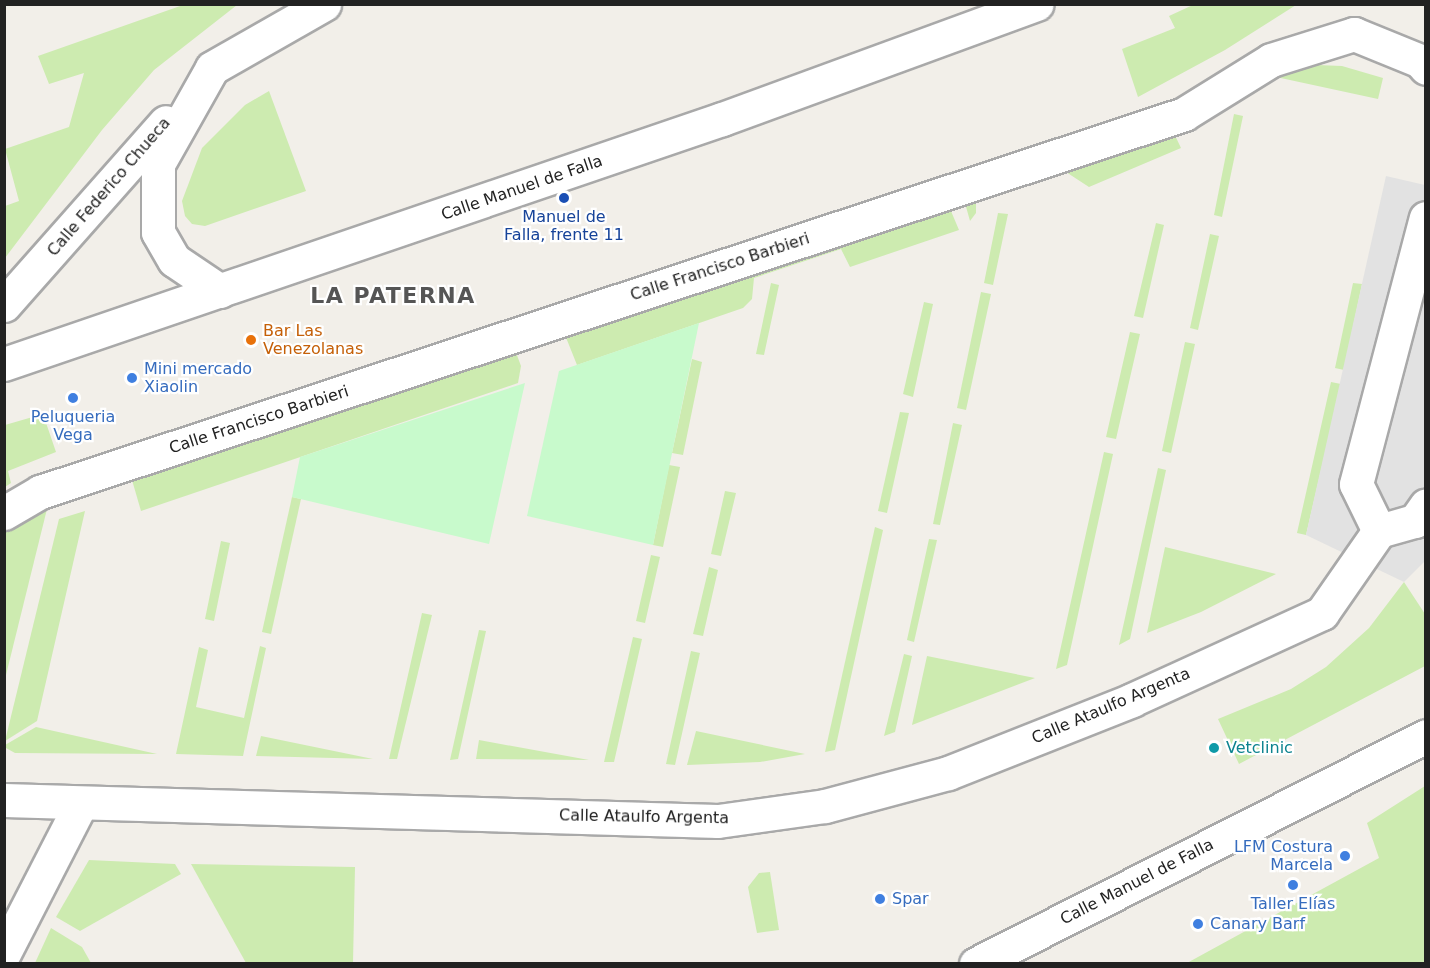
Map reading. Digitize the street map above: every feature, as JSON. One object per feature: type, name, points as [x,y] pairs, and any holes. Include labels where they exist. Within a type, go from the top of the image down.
[{"type":"street","name":"Calle Federico Chueca","points":[[4,305],[212,68],[324,4]]},
{"type":"street","name":"Calle Manuel de Falla","points":[[4,364],[722,119],[1036,4]]},
{"type":"street","name":"Calle Francisco Barbieri","points":[[4,513],[40,492],[1184,114],[1271,60],[1354,34],[1420,61],[1425,68]]},
{"type":"street","name":"Calle Federico Chueca","points":[[212,68],[158,164],[158,232],[174,260],[220,291]]},
{"type":"street","points":[[1425,218],[1356,484],[1379,531],[1415,521],[1425,505]]},
{"type":"street","name":"Calle Ataulfo Argenta","points":[[4,800],[80,805],[718,821],[825,806],[948,773],[1132,700],[1322,614],[1379,531]]},
{"type":"street","name":"Calle Manuel de Falla","points":[[976,963],[1425,736]]},
{"type":"street","points":[[4,953],[80,805]]},
{"type":"green space","points":[[1195,4],[1296,5],[1225,50],[1138,97],[1122,49],[1175,28],[1169,16]]},
{"type":"green space","points":[[183,5],[237,5],[154,70],[102,130],[5,258],[5,206],[19,201],[5,149],[69,127],[84,73],[49,84],[38,56]]},
{"type":"green space","points":[[1317,65],[1342,66],[1383,78],[1378,99],[1276,77]]},
{"type":"green space","points":[[269,91],[306,191],[205,226],[192,224],[185,216],[182,201],[202,148],[245,105]]},
{"type":"green space","points":[[1234,114],[1243,116],[1222,217],[1214,215]]},
{"type":"green space","points":[[1171,127],[1181,148],[1089,187],[1066,172],[976,201],[976,213],[970,221],[963,196]]},
{"type":"green space","points":[[948,204],[959,230],[850,267],[841,249],[754,278],[752,299],[743,308],[577,365],[565,335]]},
{"type":"green space","points":[[998,213],[1008,214],[993,285],[984,283]]},
{"type":"green space","points":[[1156,223],[1164,225],[1143,318],[1134,316]]},
{"type":"green space","points":[[1210,234],[1219,236],[1198,330],[1190,328]]},
{"type":"green space","points":[[771,283],[779,285],[764,355],[756,354]]},
{"type":"green space","points":[[1353,283],[1362,284],[1344,370],[1335,368]]},
{"type":"green space","points":[[981,292],[991,294],[966,410],[957,408]]},
{"type":"green space","points":[[924,302],[933,304],[913,397],[903,394]]},
{"type":"green space","points":[[699,323],[653,545],[527,516],[559,371]]},
{"type":"green space","points":[[1130,332],[1140,334],[1116,439],[1106,437]]},
{"type":"green space","points":[[1185,342],[1195,344],[1171,453],[1162,451]]},
{"type":"green space","points":[[515,350],[521,366],[518,383],[141,511],[132,480]]},
{"type":"green space","points":[[692,359],[702,362],[683,455],[672,453]]},
{"type":"green space","points":[[1331,382],[1341,384],[1306,535],[1297,533]]},
{"type":"green space","points":[[525,383],[489,544],[292,497],[300,457]]},
{"type":"green space","points":[[900,412],[909,413],[887,513],[878,511]]},
{"type":"green space","points":[[43,414],[56,452],[8,471],[11,483],[5,487],[5,425]]},
{"type":"green space","points":[[953,423],[962,425],[940,525],[933,524]]},
{"type":"green space","points":[[1104,452],[1113,454],[1067,665],[1056,669]]},
{"type":"green space","points":[[669,465],[680,467],[663,547],[653,545]]},
{"type":"green space","points":[[1158,468],[1166,470],[1130,639],[1119,645]]},
{"type":"green space","points":[[725,491],[736,493],[721,556],[711,554]]},
{"type":"green space","points":[[292,497],[301,499],[271,634],[262,632]]},
{"type":"green space","points":[[47,509],[5,679],[5,527]]},
{"type":"green space","points":[[85,511],[37,721],[5,741],[59,519]]},
{"type":"green space","points":[[875,527],[883,530],[835,750],[825,752]]},
{"type":"green space","points":[[929,539],[937,540],[914,642],[907,640]]},
{"type":"green space","points":[[221,541],[230,543],[214,621],[205,619]]},
{"type":"green space","points":[[1165,547],[1276,574],[1201,612],[1147,633]]},
{"type":"green space","points":[[651,555],[660,557],[645,623],[636,621]]},
{"type":"green space","points":[[709,567],[718,570],[703,636],[693,634]]},
{"type":"green space","points":[[1404,582],[1425,614],[1425,666],[1239,764],[1218,719],[1291,689],[1326,667],[1369,628]]},
{"type":"green space","points":[[422,613],[432,615],[397,759],[389,759]]},
{"type":"green space","points":[[479,630],[486,631],[458,759],[450,760]]},
{"type":"green space","points":[[633,637],[642,639],[614,762],[604,762]]},
{"type":"green space","points":[[260,646],[266,648],[243,756],[176,754],[199,647],[208,650],[196,707],[244,718]]},
{"type":"green space","points":[[691,651],[700,653],[675,765],[666,764]]},
{"type":"green space","points":[[904,654],[912,656],[895,732],[884,736]]},
{"type":"green space","points":[[927,656],[1035,678],[912,725]]},
{"type":"green space","points":[[36,727],[157,754],[15,753],[6,748],[5,745]]},
{"type":"green space","points":[[696,731],[805,754],[760,762],[687,765]]},
{"type":"green space","points":[[261,736],[373,759],[256,756]]},
{"type":"green space","points":[[479,740],[589,760],[476,759]]},
{"type":"green space","points":[[1425,786],[1425,963],[1187,963],[1379,858],[1367,823]]},
{"type":"green space","points":[[89,860],[175,864],[181,874],[80,931],[56,917]]},
{"type":"green space","points":[[191,864],[355,867],[353,963],[246,963]]},
{"type":"green space","points":[[770,872],[779,930],[757,933],[748,887],[759,873]]},
{"type":"green space","points":[[51,928],[82,947],[91,963],[35,963]]},
{"type":"shaded area","points":[[1386,176],[1425,185],[1425,561],[1404,582],[1306,535]]},
{"type":"place","name":"Manuel de Falla, frente 11","points":[[564,198]]},
{"type":"place","name":"Bar Las Venezolanas","points":[[251,340]]},
{"type":"place","name":"Mini mercado Xiaolin","points":[[132,378]]},
{"type":"place","name":"Peluqueria Vega","points":[[73,398]]},
{"type":"place","name":"Vetclinic","points":[[1214,748]]},
{"type":"place","name":"LFM Costura Marcela","points":[[1345,856]]},
{"type":"place","name":"Taller Elías","points":[[1293,885]]},
{"type":"place","name":"Spar","points":[[880,899]]},
{"type":"place","name":"Canary Barf","points":[[1198,924]]},
{"type":"district","name":"LA PATERNA","points":[[393,296]]}]
